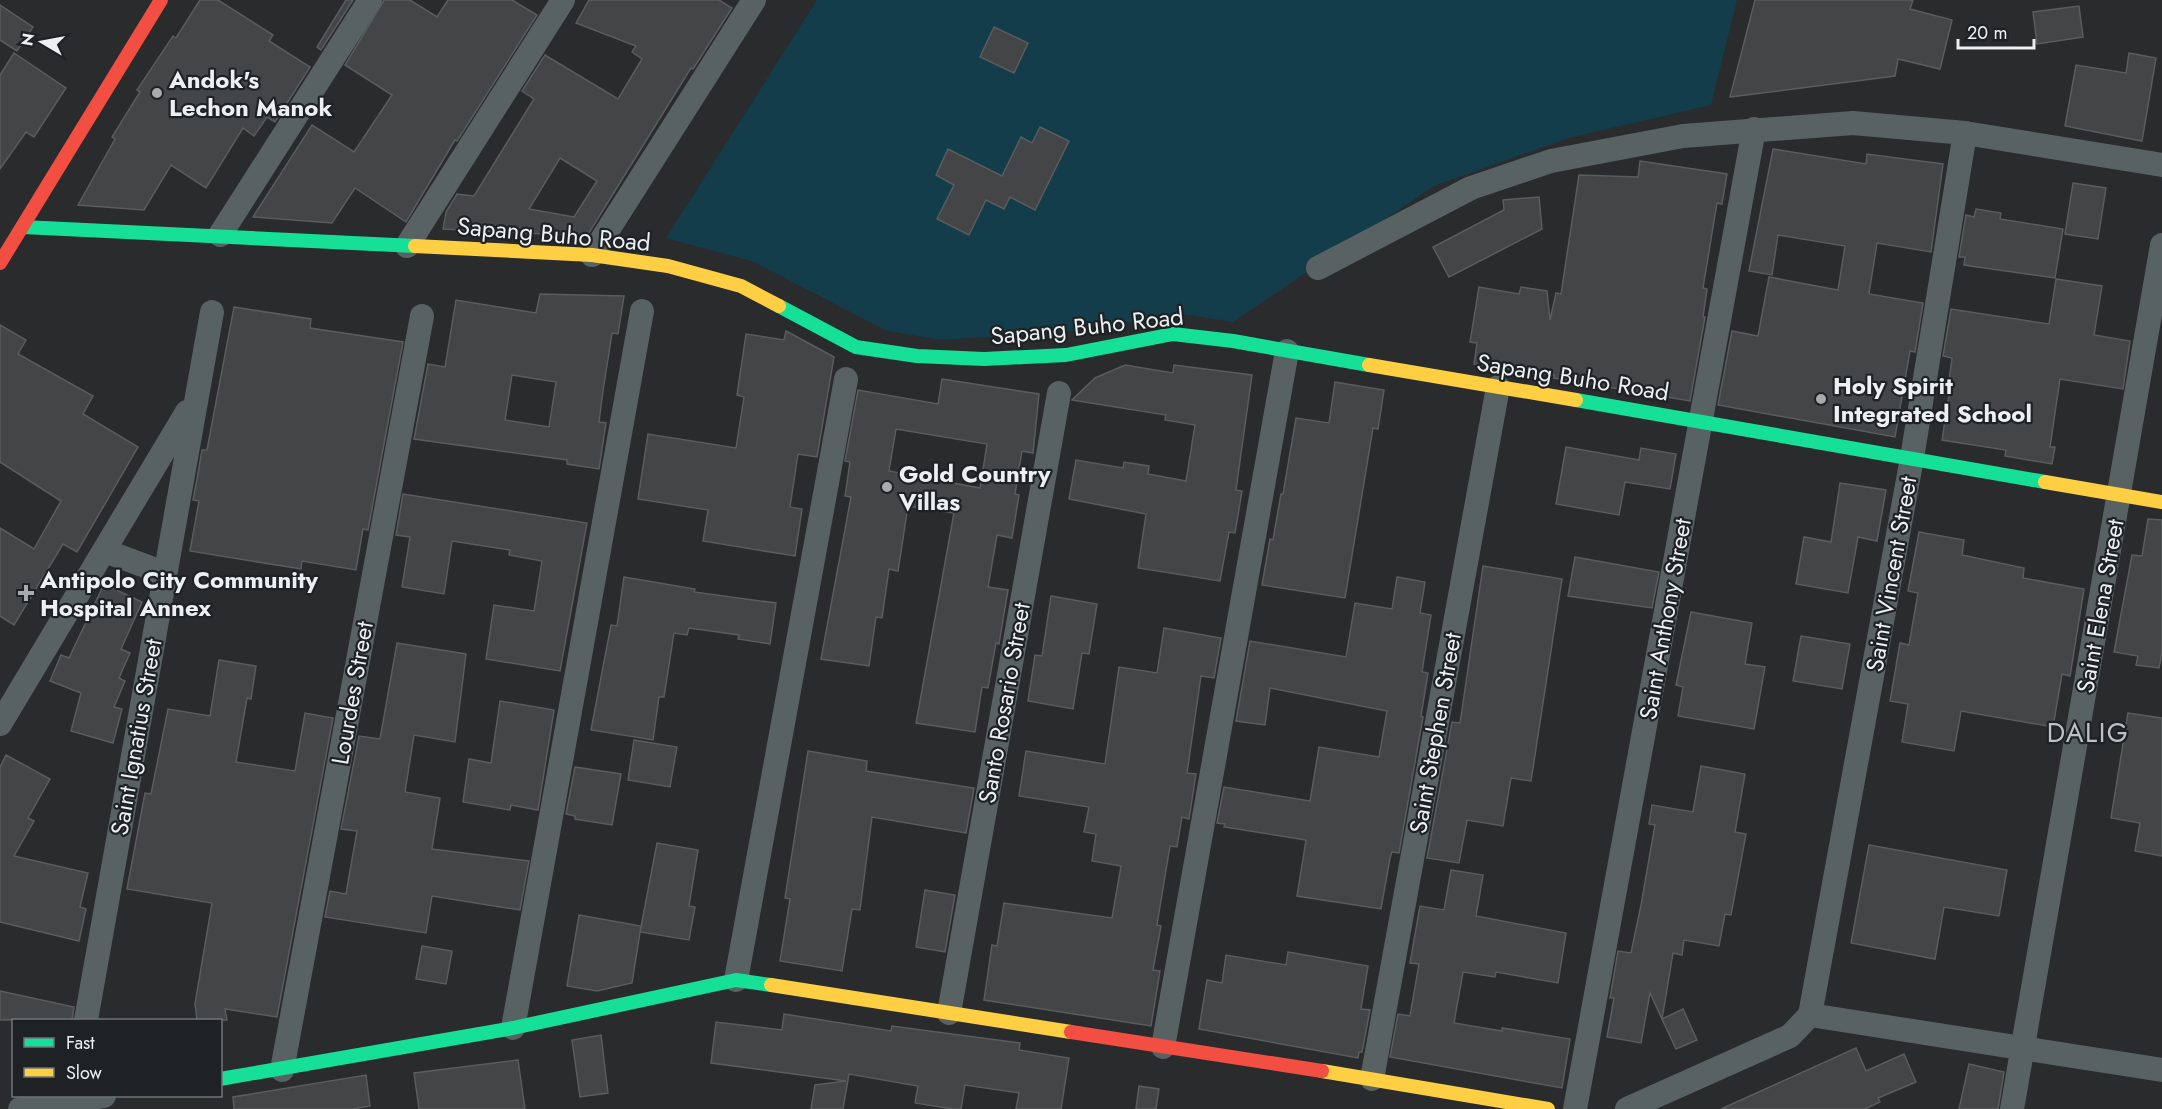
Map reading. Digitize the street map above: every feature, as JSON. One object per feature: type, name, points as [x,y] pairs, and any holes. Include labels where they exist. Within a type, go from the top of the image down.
[{"type":"street","points":[[0,263],[161,0]]},
{"type":"street","points":[[220,236],[370,0]]},
{"type":"street","points":[[407,246],[563,0]]},
{"type":"street","points":[[592,255],[754,0]]},
{"type":"street","points":[[1318,268],[1471,188],[1551,161],[1683,136],[1853,123],[1965,133],[2162,165]]},
{"type":"street","name":"Saint Anthony Street","points":[[1575,1109],[1754,129]]},
{"type":"street","name":"Saint Vincent Street","points":[[1810,1015],[1912,458],[1965,133]]},
{"type":"street","name":"Sapang Buho Road","points":[[23,226],[592,255],[668,266],[741,286],[856,347],[917,356],[984,359],[1066,355],[1173,334],[1701,421],[2162,502]]},
{"type":"street","name":"Saint Elena Street","points":[[2012,1109],[2162,245]]},
{"type":"street","points":[[513,1028],[642,311]]},
{"type":"street","name":"Saint Ignatius Street","points":[[86,1019],[212,312]]},
{"type":"street","name":"Lourdes Street","points":[[282,1070],[422,316]]},
{"type":"street","points":[[1163,1047],[1287,351]]},
{"type":"street","points":[[736,980],[846,379]]},
{"type":"street","name":"Saint Stephen Street","points":[[1372,1079],[1498,387]]},
{"type":"street","name":"Santo Rosario Street","points":[[949,1013],[1059,393]]},
{"type":"street","points":[[0,724],[195,400]]},
{"type":"street","points":[[105,551],[164,573]]},
{"type":"street","points":[[222,1079],[513,1028],[736,980],[1372,1079],[1548,1109]]},
{"type":"street","points":[[1627,1109],[1670,1101],[1790,1036],[1810,1015],[2162,1070]]},
{"type":"street","points":[[20,1109],[72,1098]]},
{"type":"shaded area","points":[[817,0],[1737,0],[1711,105],[1569,138],[1434,186],[1233,322],[1181,314],[1065,332],[941,340],[887,331],[754,262],[666,238]]},
{"type":"building","points":[[200,0],[218,0],[273,35],[269,41],[310,67],[275,122],[267,117],[254,136],[243,128],[206,188],[171,165],[144,210],[78,205],[115,139],[112,137],[140,92],[137,90],[173,36],[176,38]]},
{"type":"building","points":[[346,0],[353,0],[321,50],[317,47]]},
{"type":"building","points":[[384,0],[410,0],[437,17],[448,0],[512,0],[537,15],[457,141],[455,140],[406,222],[355,188],[332,223],[253,217],[312,125],[354,152],[392,95],[345,65]]},
{"type":"building","points":[[589,0],[719,0],[732,8],[693,69],[691,68],[587,236],[443,229],[446,212],[457,194],[474,196],[534,99],[522,91],[545,55],[618,99],[642,59],[632,52],[636,46],[576,23]],"holes":[[[560,158],[597,181],[574,217],[529,209]]]},
{"type":"building","points":[[1755,0],[1913,0],[1910,9],[1952,20],[1940,69],[1898,59],[1895,76],[1730,97]]},
{"type":"building","points":[[0,5],[33,27],[17,51],[0,40]]},
{"type":"building","points":[[2079,6],[2083,37],[2037,44],[2033,12]]},
{"type":"building","points":[[994,27],[1028,43],[1014,73],[980,57]]},
{"type":"building","points":[[14,53],[66,88],[34,137],[26,132],[0,169],[0,75]]},
{"type":"building","points":[[2129,53],[2156,58],[2142,141],[2065,126],[2076,65],[2126,73]]},
{"type":"building","points":[[1040,127],[1069,141],[1035,210],[1010,197],[1004,209],[986,200],[969,235],[937,219],[954,185],[936,175],[948,149],[1002,176],[1021,137],[1032,143]]},
{"type":"building","points":[[1773,149],[1866,164],[1867,154],[1943,164],[1931,252],[1877,243],[1869,294],[1923,303],[1915,352],[1910,351],[1895,437],[1718,405],[1732,331],[1758,336],[1769,277],[1838,290],[1845,246],[1778,235],[1772,275],[1749,271]]},
{"type":"building","points":[[1640,161],[1727,174],[1722,204],[1717,203],[1703,288],[1707,289],[1703,317],[1705,317],[1690,401],[1554,378],[1554,375],[1474,364],[1477,343],[1470,342],[1479,287],[1519,294],[1521,287],[1547,291],[1550,320],[1556,293],[1561,294],[1579,175],[1638,177]]},
{"type":"building","points":[[2073,183],[2106,188],[2098,239],[2065,234]]},
{"type":"building","points":[[1539,197],[1542,229],[1449,277],[1433,247],[1504,210],[1503,200]]},
{"type":"building","points":[[1976,209],[2001,213],[2000,219],[2063,229],[2055,278],[1964,265],[1965,257],[1959,257],[1966,215],[1974,217]]},
{"type":"building","points":[[2056,279],[2102,286],[2094,335],[2130,341],[2123,389],[2060,379],[2050,447],[2055,447],[2052,464],[2005,456],[2006,450],[1942,440],[1951,382],[1949,381],[1952,358],[1943,356],[1951,309],[2049,324]]},
{"type":"building","points":[[540,294],[624,296],[618,334],[612,333],[603,391],[599,422],[606,423],[599,469],[567,464],[567,460],[414,439],[428,364],[445,367],[456,300],[536,313]],"holes":[[[512,375],[556,382],[549,427],[505,420]]]},
{"type":"building","points":[[234,307],[311,319],[310,328],[403,342],[368,530],[363,529],[356,570],[302,561],[301,569],[190,551],[199,501],[193,500],[202,450],[207,450]]},
{"type":"building","points":[[0,325],[26,340],[18,354],[93,396],[83,414],[138,447],[77,552],[63,544],[14,625],[0,616],[0,528],[34,549],[61,501],[0,462]]},
{"type":"building","points":[[786,331],[834,357],[817,457],[798,454],[790,507],[802,509],[795,556],[703,541],[708,510],[638,499],[648,434],[736,448],[744,397],[737,395],[746,334],[784,340]]},
{"type":"building","points":[[1125,365],[1173,373],[1174,365],[1252,375],[1236,490],[1242,491],[1235,533],[1229,532],[1220,581],[1138,568],[1146,514],[1069,499],[1076,460],[1123,468],[1124,462],[1149,466],[1148,474],[1186,481],[1195,425],[1165,420],[1166,415],[1072,400],[1095,378]]},
{"type":"building","points":[[942,379],[1039,394],[1033,453],[1022,451],[1015,494],[1019,495],[1012,538],[997,535],[988,587],[1008,590],[999,644],[996,643],[988,688],[982,687],[975,732],[916,723],[954,513],[908,506],[898,571],[889,569],[882,618],[876,617],[869,666],[821,659],[851,497],[845,496],[850,462],[845,461],[858,390],[938,404]],"holes":[[[896,429],[987,444],[980,488],[889,471]]]},
{"type":"building","points":[[1335,382],[1384,390],[1378,429],[1373,428],[1345,598],[1262,585],[1270,539],[1273,540],[1281,494],[1283,494],[1296,418],[1329,423]]},
{"type":"building","points":[[1566,447],[1639,460],[1641,448],[1676,454],[1670,489],[1625,482],[1619,515],[1556,504]]},
{"type":"building","points":[[1840,483],[1886,490],[1877,541],[1858,537],[1848,593],[1796,584],[1804,537],[1831,542]]},
{"type":"building","points":[[403,494],[587,523],[560,671],[486,659],[494,605],[534,611],[542,561],[509,555],[510,550],[452,541],[444,594],[402,587],[410,537],[396,535]]},
{"type":"building","points":[[2148,519],[2162,520],[2162,653],[2159,668],[2136,665],[2138,656],[2114,652],[2132,555],[2142,556]]},
{"type":"building","points":[[1919,532],[1964,540],[1962,555],[2024,568],[2023,578],[2084,589],[2070,676],[2062,674],[2053,727],[1961,711],[1954,751],[1902,742],[1908,704],[1890,701],[1900,643],[1909,645],[1918,593],[1908,591]]},
{"type":"building","points":[[1575,557],[1659,572],[1652,608],[1568,596]]},
{"type":"building","points":[[1483,566],[1562,579],[1531,781],[1511,778],[1503,826],[1467,820],[1459,863],[1427,858],[1452,722],[1460,723]]},
{"type":"building","points":[[624,577],[695,589],[694,592],[776,603],[770,644],[738,639],[739,635],[689,628],[687,635],[674,633],[664,697],[659,697],[653,740],[591,730],[611,625],[617,626]]},
{"type":"building","points":[[1397,577],[1425,582],[1420,613],[1431,615],[1422,672],[1428,673],[1421,716],[1423,717],[1399,853],[1392,852],[1390,858],[1381,909],[1297,896],[1306,840],[1224,827],[1225,824],[1217,823],[1224,787],[1310,801],[1319,747],[1379,757],[1387,711],[1270,688],[1265,725],[1236,721],[1250,641],[1346,657],[1355,603],[1392,609]]},
{"type":"building","points":[[104,584],[142,602],[121,649],[130,653],[119,678],[125,681],[114,707],[122,709],[113,743],[71,731],[81,693],[50,681],[61,655],[69,658]]},
{"type":"building","points":[[1051,596],[1097,604],[1089,654],[1082,653],[1073,709],[1028,701],[1035,655],[1042,656]]},
{"type":"building","points":[[1691,612],[1752,623],[1745,664],[1765,667],[1754,729],[1678,716],[1683,687],[1676,685]]},
{"type":"building","points":[[1164,628],[1221,638],[1214,678],[1201,676],[1187,773],[1196,774],[1189,819],[1182,817],[1177,847],[1170,846],[1157,925],[1161,926],[1153,970],[1160,971],[1151,1026],[984,1000],[992,945],[997,946],[1004,903],[1112,918],[1121,866],[1092,861],[1096,834],[1084,832],[1089,807],[1019,796],[1026,751],[1105,764],[1119,667],[1157,673]]},
{"type":"building","points":[[1801,636],[1850,644],[1842,689],[1793,681]]},
{"type":"building","points":[[397,643],[466,654],[455,742],[414,735],[405,792],[440,798],[432,849],[529,861],[520,910],[432,896],[426,933],[325,917],[330,891],[346,894],[357,831],[341,829],[359,736],[380,739]]},
{"type":"building","points":[[219,660],[256,666],[251,699],[247,698],[236,762],[295,771],[305,713],[333,718],[277,1017],[225,1009],[227,1020],[197,1019],[195,1004],[212,903],[127,889],[145,793],[151,794],[168,709],[210,716]]},
{"type":"building","points":[[500,701],[554,710],[538,810],[511,805],[510,810],[463,802],[469,759],[491,763]]},
{"type":"building","points":[[2128,713],[2162,718],[2162,856],[2135,851],[2140,823],[2111,818]]},
{"type":"building","points":[[634,740],[677,747],[670,787],[628,780]]},
{"type":"building","points":[[808,751],[867,761],[866,771],[974,788],[966,833],[872,817],[860,910],[852,909],[842,971],[780,961],[790,899],[785,898]]},
{"type":"building","points":[[6,755],[50,779],[28,818],[34,821],[14,856],[88,873],[80,907],[86,909],[79,941],[0,922],[0,767]]},
{"type":"building","points":[[1701,766],[1745,774],[1735,832],[1746,834],[1731,915],[1725,914],[1719,946],[1684,940],[1682,955],[1673,953],[1662,1019],[1650,993],[1641,1043],[1607,1037],[1614,998],[1610,998],[1618,951],[1631,953],[1641,905],[1655,825],[1649,824],[1652,805],[1693,812]]},
{"type":"building","points":[[575,767],[621,774],[612,825],[575,819],[575,816],[566,814]]},
{"type":"building","points":[[657,843],[698,850],[689,906],[695,907],[689,940],[640,932]]},
{"type":"building","points":[[1869,845],[2007,870],[1999,916],[1944,907],[1935,959],[1851,943]]},
{"type":"building","points":[[1451,870],[1483,875],[1476,916],[1566,933],[1558,983],[1496,972],[1495,977],[1463,972],[1454,1023],[1570,1039],[1562,1088],[1390,1057],[1398,1014],[1410,1016],[1419,964],[1410,963],[1420,906],[1444,910]]},
{"type":"building","points":[[925,890],[955,895],[945,952],[916,947]]},
{"type":"building","points":[[579,915],[641,926],[632,983],[597,991],[567,986]]},
{"type":"building","points":[[422,946],[452,951],[446,984],[416,979]]},
{"type":"building","points":[[1288,952],[1368,966],[1361,1009],[1370,1010],[1362,1052],[1359,1052],[1358,1058],[1199,1029],[1207,980],[1222,983],[1226,955],[1286,965]]},
{"type":"building","points":[[0,991],[74,1007],[72,1019],[0,1020]]},
{"type":"building","points":[[1683,1009],[1697,1040],[1676,1049],[1662,1019]]},
{"type":"building","points":[[784,1014],[891,1031],[892,1026],[1020,1043],[1019,1050],[1069,1058],[1061,1109],[1016,1109],[1019,1093],[965,1085],[961,1109],[915,1103],[918,1086],[849,1074],[843,1109],[811,1109],[815,1085],[846,1081],[711,1063],[716,1022],[782,1030]]},
{"type":"building","points":[[601,1035],[608,1093],[580,1097],[572,1040]]},
{"type":"building","points":[[1856,1048],[1866,1071],[1904,1054],[1916,1082],[1878,1098],[1880,1102],[1865,1109],[1721,1109]]},
{"type":"building","points":[[518,1060],[525,1109],[419,1109],[414,1073]]},
{"type":"building","points":[[1969,1064],[2004,1072],[1998,1109],[1959,1109]]},
{"type":"building","points":[[366,1075],[370,1106],[353,1109],[234,1109],[233,1097]]},
{"type":"building","points":[[1139,1086],[1159,1089],[1156,1109],[1136,1109]]},
{"type":"traffic: fast","points":[[23,227],[415,246]]},
{"type":"traffic: fast","points":[[779,306],[856,347],[917,356],[984,359],[1066,355],[1173,334],[1233,341],[1369,365]]},
{"type":"traffic: fast","points":[[1576,400],[2045,482]]},
{"type":"traffic: fast","points":[[222,1079],[513,1028],[736,980],[771,985]]},
{"type":"traffic: slow","points":[[415,246],[592,255],[668,266],[741,286],[779,306]]},
{"type":"traffic: slow","points":[[1369,365],[1576,400]]},
{"type":"traffic: slow","points":[[2045,482],[2162,502]]},
{"type":"traffic: slow","points":[[771,985],[1071,1032]]},
{"type":"traffic: slow","points":[[1322,1071],[1548,1109]]},
{"type":"traffic: jam","points":[[0,263],[161,0]]},
{"type":"traffic: jam","points":[[1071,1032],[1322,1071]]},
{"type":"place","name":"Andok's Lechon Manok","points":[[157,93]]},
{"type":"place","name":"Holy Spirit Integrated School","points":[[1821,399]]},
{"type":"place","name":"Gold Country Villas","points":[[887,487]]},
{"type":"place","name":"Antipolo City Community Hospital Annex","points":[[26,593]]},
{"type":"district","name":"DALIG","points":[[2088,732]]}]
